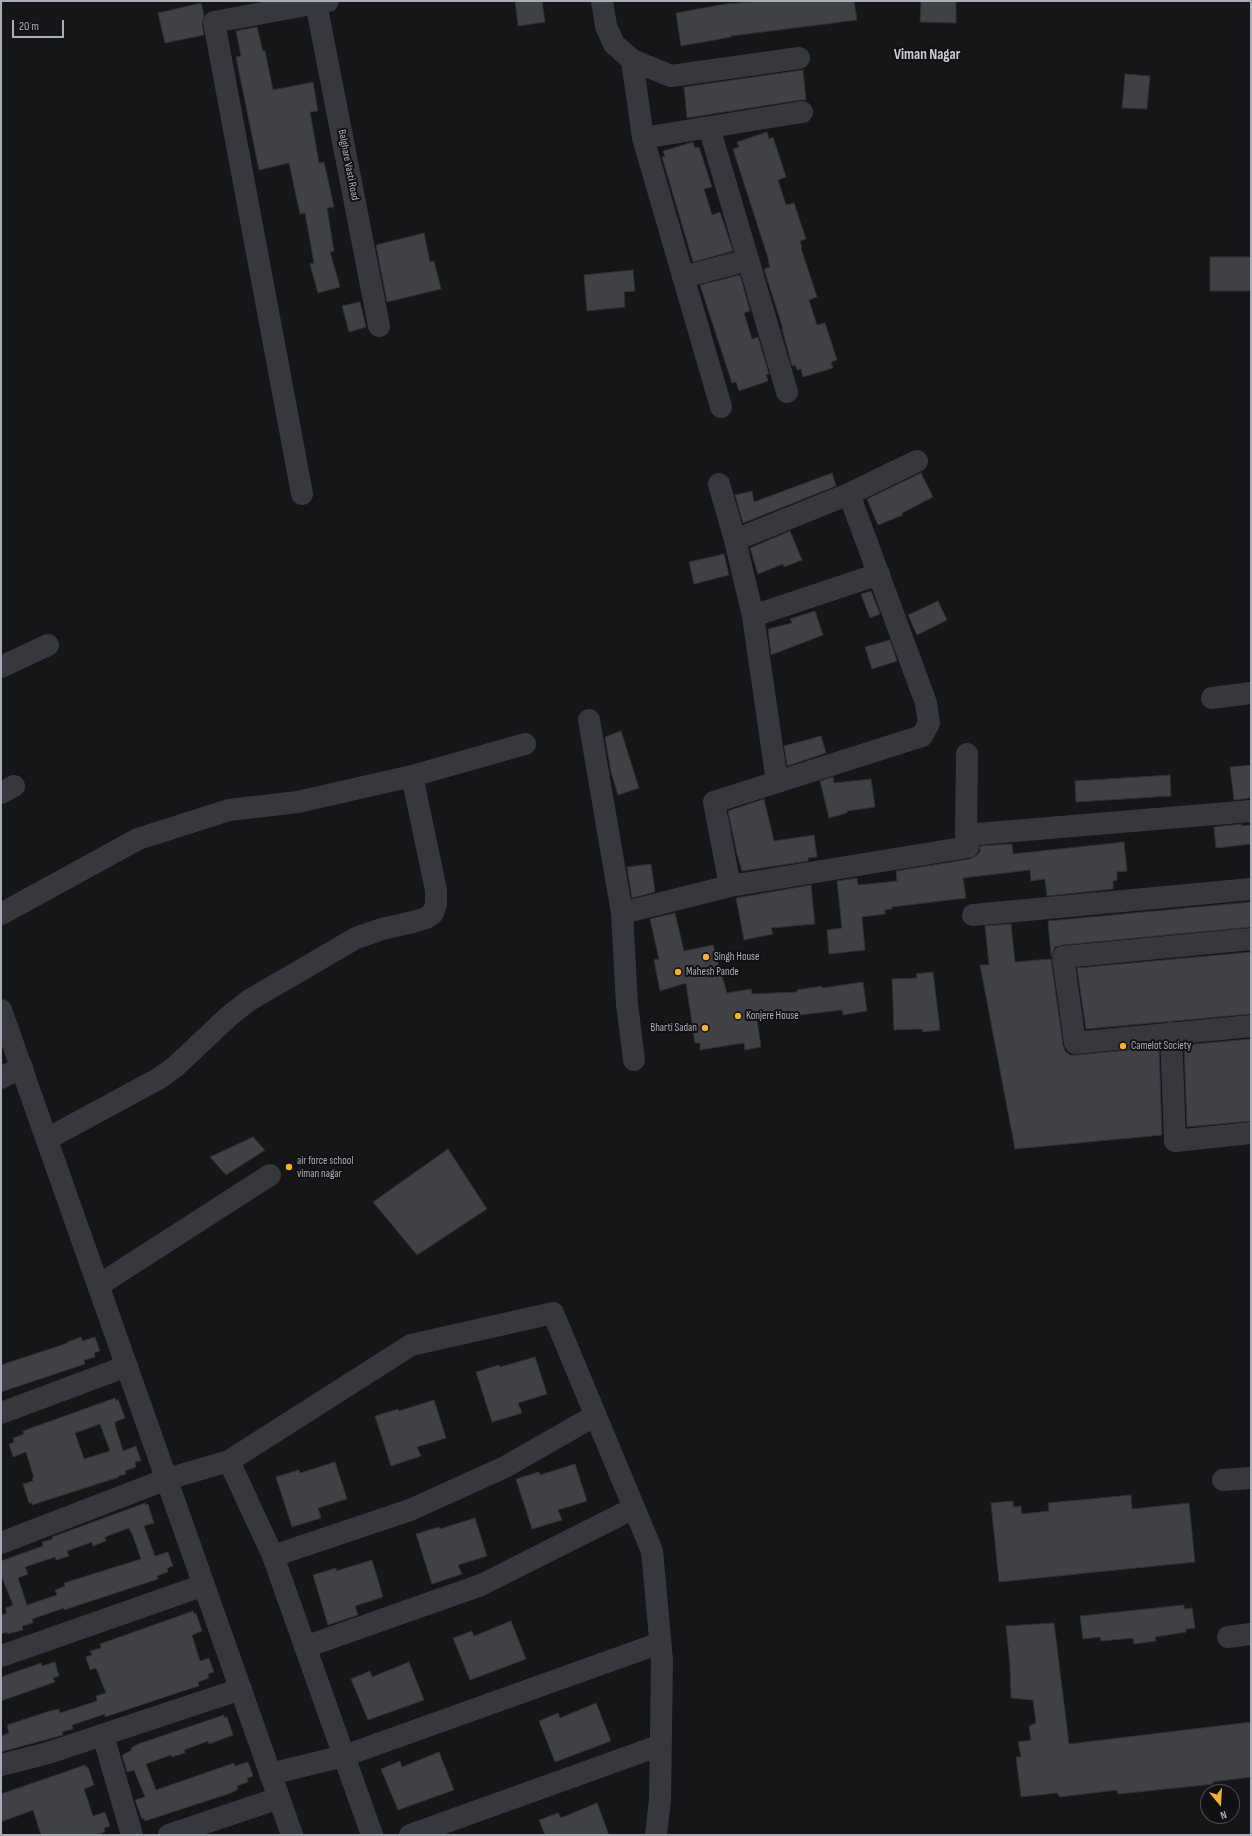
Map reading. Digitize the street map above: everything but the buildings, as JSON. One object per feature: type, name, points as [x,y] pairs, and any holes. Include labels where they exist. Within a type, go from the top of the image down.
[{"type":"street","points":[[602,1],[606,26],[614,44],[632,60],[671,76],[799,58]]},
{"type":"street","points":[[302,494],[214,22],[322,2]]},
{"type":"street","name":"Balghare Vasti Road","points":[[322,2],[379,326]]},
{"type":"street","points":[[632,60],[643,138],[721,407]]},
{"type":"street","points":[[643,138],[802,112]]},
{"type":"street","points":[[709,127],[786,392]]},
{"type":"street","points":[[683,277],[748,260]]},
{"type":"street","points":[[735,540],[849,494],[918,460]]},
{"type":"street","points":[[719,484],[735,540],[753,616],[777,782]]},
{"type":"street","points":[[730,886],[714,802],[922,736],[929,723],[926,703],[849,494]]},
{"type":"street","points":[[753,616],[879,574]]},
{"type":"street","points":[[1,666],[48,645]]},
{"type":"street","points":[[1212,698],[1251,693]]},
{"type":"street","points":[[589,720],[622,913],[627,997],[634,1060]]},
{"type":"street","points":[[1,914],[138,840],[229,810],[298,802],[412,776],[525,744]]},
{"type":"street","points":[[967,754],[966,835],[1251,811]]},
{"type":"street","points":[[47,1139],[158,1079],[175,1067],[228,1017],[248,1001],[356,938],[382,929],[426,918],[433,913],[436,904],[436,890],[412,776]]},
{"type":"street","points":[[622,913],[730,886],[968,847]]},
{"type":"street","points":[[973,915],[1251,889]]},
{"type":"street","points":[[1251,939],[1062,957],[1075,1043],[1251,1026]]},
{"type":"street","points":[[1,1010],[292,1835]]},
{"type":"street","points":[[1171,1033],[1175,1141],[1251,1133]]},
{"type":"street","points":[[1,1078],[22,1067]]},
{"type":"street","points":[[98,1285],[270,1175]]},
{"type":"street","points":[[1,1543],[167,1479],[229,1461],[410,1345],[554,1313],[652,1551],[662,1660],[660,1800],[656,1835]]},
{"type":"street","points":[[1,1413],[127,1366]]},
{"type":"street","points":[[273,1556],[410,1510],[505,1467],[596,1414]]},
{"type":"street","points":[[229,1461],[273,1556],[372,1835]]},
{"type":"street","points":[[1224,1480],[1251,1478]]},
{"type":"street","points":[[305,1647],[481,1585],[634,1508]]},
{"type":"street","points":[[1,1656],[204,1585]]},
{"type":"street","points":[[1228,1637],[1251,1634]]},
{"type":"street","points":[[270,1774],[344,1756],[660,1643]]},
{"type":"street","points":[[1,1765],[48,1753],[241,1690]]},
{"type":"street","points":[[104,1735],[132,1835]]},
{"type":"street","points":[[410,1835],[660,1745]]},
{"type":"street","points":[[169,1835],[279,1798]]},
{"type":"place","name":"Singh House","points":[[706,957]]},
{"type":"place","name":"Mahesh Pande","points":[[678,972]]},
{"type":"place","name":"Konjere House","points":[[738,1016]]},
{"type":"place","name":"Bharti Sadan","points":[[705,1028]]},
{"type":"place","name":"Camelot Society","points":[[1123,1046]]},
{"type":"place","name":"air force school viman nagar","points":[[289,1167]]},
{"type":"district","name":"Viman Nagar","points":[[927,55]]}]
